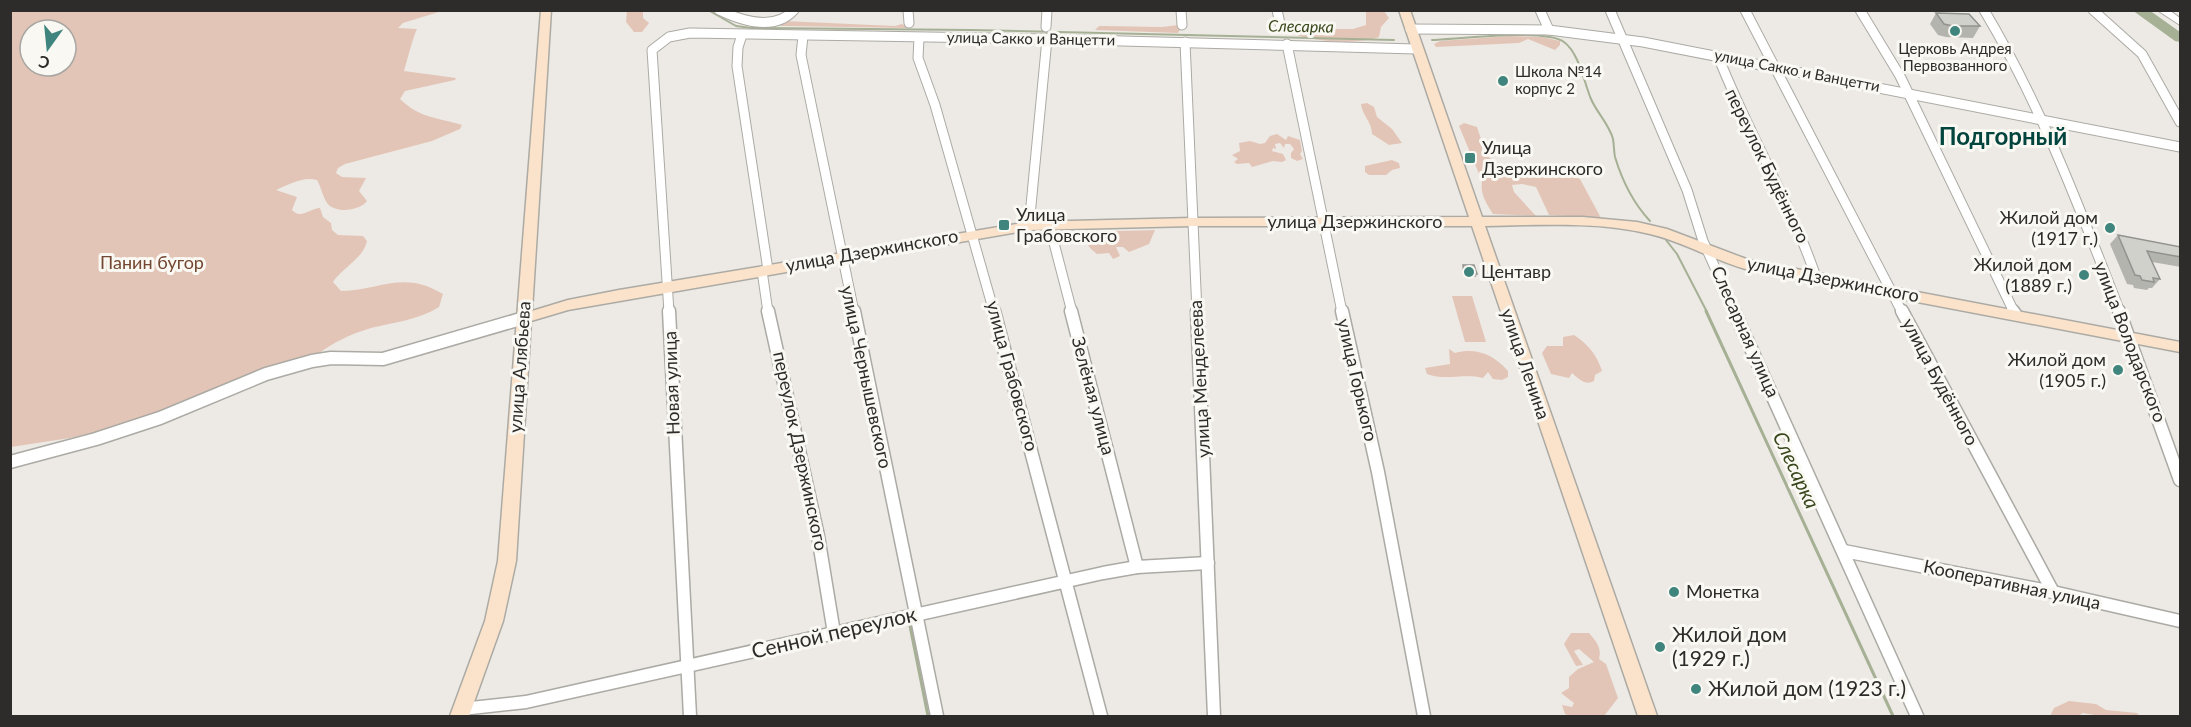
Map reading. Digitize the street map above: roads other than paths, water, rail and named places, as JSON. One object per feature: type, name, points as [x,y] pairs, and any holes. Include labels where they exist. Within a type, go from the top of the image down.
[{"type":"main road","name":"улица Алябьева","points":[[460,713],[494,621],[507,561],[546,10]]},
{"type":"main road","name":"улица Ленина","points":[[1404,10],[1647,717]]},
{"type":"main road","name":"улица Дзержинского","points":[[524,318],[568,305],[1029,226],[1192,222],[1616,223],[1667,234],[1710,253],[1749,265],[2181,347]]},
{"type":"street","points":[[719,10],[741,20],[754,22],[785,19],[794,10]]},
{"type":"street","points":[[908,10],[909,23]]},
{"type":"street","points":[[1046,27],[1047,10]]},
{"type":"street","points":[[1181,10],[1182,25]]},
{"type":"street","points":[[1277,10],[1281,28]]},
{"type":"street","points":[[1539,10],[1549,30]]},
{"type":"street","name":"Слесарная улица","points":[[1610,10],[1678,169],[1710,253],[1917,717]]},
{"type":"street","name":"улица Будённого","points":[[1745,10],[1891,291],[2053,592]]},
{"type":"street","points":[[1860,10],[1893,62],[2015,314]]},
{"type":"street","name":"улица Володарского","points":[[1984,10],[2044,121],[2130,338],[2181,480]]},
{"type":"street","points":[[2093,10],[2142,54],[2181,122]]},
{"type":"street","points":[[2162,10],[2181,22]]},
{"type":"street","name":"улица Сакко и Ванцетти","points":[[1410,29],[1549,30],[1621,39],[1775,66],[2181,147]]},
{"type":"street","name":"улица Сакко и Ванцетти","points":[[652,50],[663,39],[681,34],[1047,39],[1416,49]]},
{"type":"street","name":"переулок Дзержинского","points":[[742,35],[738,47],[737,66],[765,270],[766,302],[822,554],[834,633]]},
{"type":"street","name":"улица Чернышевского","points":[[803,36],[801,55],[937,717]]},
{"type":"street","name":"улица Грабовского","points":[[919,38],[918,58],[935,105],[972,234],[1101,717]]},
{"type":"street","points":[[1029,226],[1047,39]]},
{"type":"street","name":"улица Менделеева","points":[[1185,42],[1214,717]]},
{"type":"street","name":"улица Горького","points":[[1287,44],[1322,222],[1378,472],[1424,717]]},
{"type":"street","name":"Новая улица","points":[[652,50],[669,287],[672,392],[690,717]]},
{"type":"street","name":"переулок Будённого","points":[[1718,56],[1735,101],[1806,248],[1816,277]]},
{"type":"street","name":"Зелёная улица","points":[[1048,225],[1137,567]]},
{"type":"street","points":[[10,462],[96,439],[160,418],[266,374],[302,363],[331,358],[383,358],[524,318]]},
{"type":"street","name":"Кооперативная улица","points":[[1844,551],[2053,592],[2181,621]]},
{"type":"street","name":"Сенной переулок","points":[[460,713],[526,702],[687,667],[1066,581],[1137,567],[1208,563]]},
{"type":"waterway","name":"Слесарка","points":[[708,10],[736,26],[751,28],[971,30],[1394,40]]},
{"type":"waterway","points":[[2139,10],[2180,38]]},
{"type":"waterway","name":"Слесарка","points":[[1432,40],[1521,35],[1554,38],[1564,42],[1574,53],[1591,99],[1611,134],[1615,157],[1625,183],[1650,221]]},
{"type":"waterway","name":"Слесарка","points":[[1666,240],[1677,254],[1707,312]]},
{"type":"waterway","name":"Слесарка","points":[[1706,311],[1893,716]]},
{"type":"waterway","points":[[909,621],[928,716]]},
{"type":"place","name":"Церковь Андрея Первозванного","points":[[1955,31]]},
{"type":"place","name":"Школа №14 корпус 2","points":[[1503,81]]},
{"type":"place","name":"Улица Дзержинского","points":[[1470,158]]},
{"type":"place","name":"Улица Грабовского","points":[[1004,225]]},
{"type":"place","name":"Жилой дом (1917 г.)","points":[[2110,228]]},
{"type":"place","name":"Центавр","points":[[1469,272]]},
{"type":"place","name":"Жилой дом (1889 г.)","points":[[2084,275]]},
{"type":"place","name":"Жилой дом (1905 г.)","points":[[2118,370]]},
{"type":"place","name":"Монетка","points":[[1674,592]]},
{"type":"place","name":"Жилой дом (1929 г.)","points":[[1660,647]]},
{"type":"place","name":"Жилой дом (1923 г.)","points":[[1696,689]]},
{"type":"district","name":"Подгорный","points":[[2003,137]]},
{"type":"park label","name":"Панин бугор","points":[[152,263]]}]
